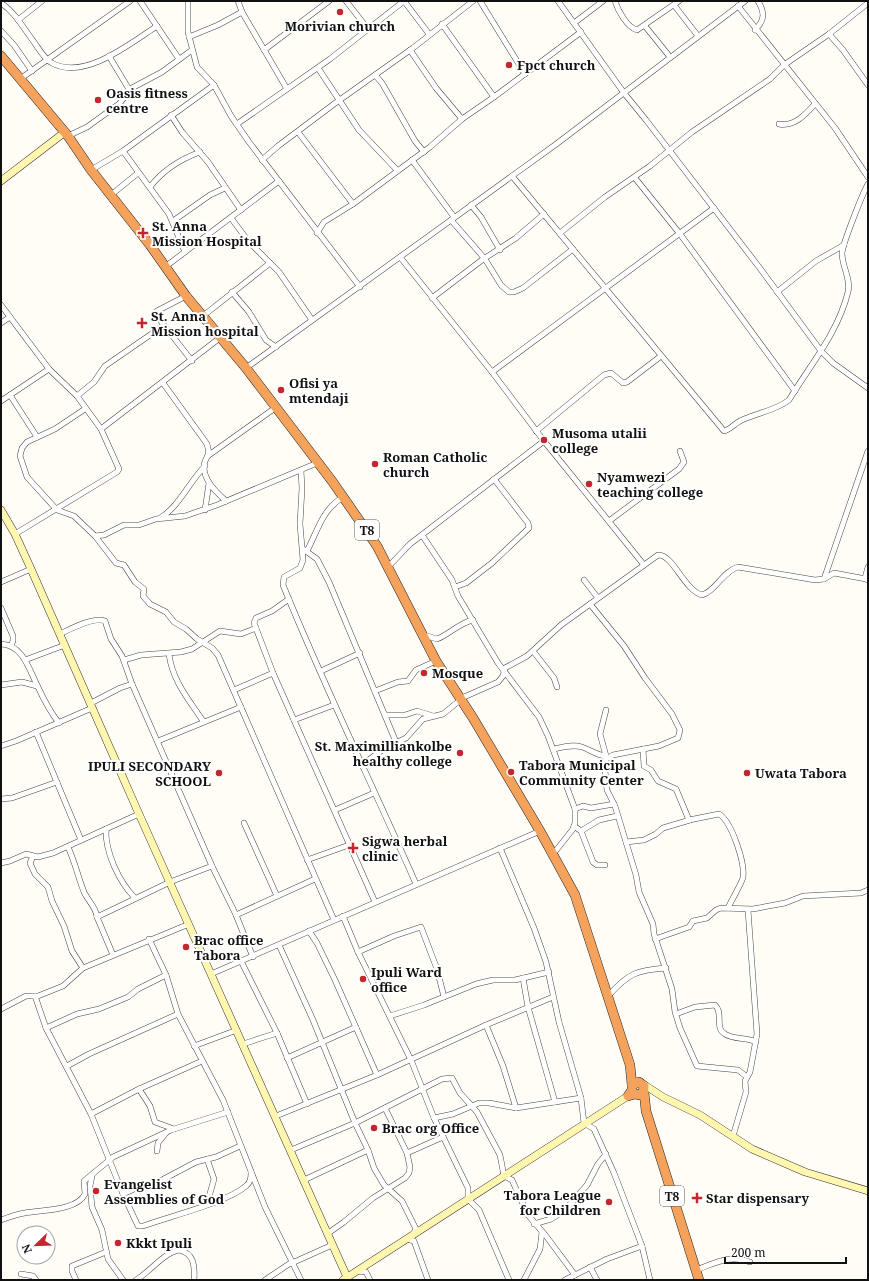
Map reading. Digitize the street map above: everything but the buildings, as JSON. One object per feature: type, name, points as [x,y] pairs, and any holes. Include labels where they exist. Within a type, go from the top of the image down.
[{"type":"highway","name":"T8","points":[[1,56],[66,134],[91,170],[186,296],[246,368],[369,532],[389,566],[436,661],[554,853],[575,895],[637,1089],[646,1111],[699,1280]]},
{"type":"street","points":[[18,20],[35,3],[42,1]]},
{"type":"street","points":[[20,79],[130,1]]},
{"type":"street","points":[[140,1],[179,59]]},
{"type":"street","points":[[188,1],[189,37],[197,67],[214,85],[237,124],[262,160],[317,233],[360,286]]},
{"type":"street","points":[[238,1],[242,12],[287,89]]},
{"type":"street","points":[[264,50],[329,1]]},
{"type":"street","points":[[346,1],[368,29]]},
{"type":"street","points":[[237,124],[318,68],[404,1],[429,34]]},
{"type":"street","points":[[262,160],[278,146],[339,100],[410,50],[473,1]]},
{"type":"street","points":[[480,1],[525,74]]},
{"type":"street","points":[[558,1],[624,93],[714,208],[821,351],[833,363],[868,388]]},
{"type":"street","points":[[574,23],[603,1]]},
{"type":"street","points":[[615,1],[623,16],[634,30],[640,30],[679,1]]},
{"type":"street","points":[[246,368],[512,176],[745,1]]},
{"type":"street","points":[[755,30],[762,22],[764,15],[758,1]]},
{"type":"street","points":[[1,3],[7,7],[18,20],[48,60],[58,66],[71,68],[110,56],[157,26]]},
{"type":"street","points":[[560,233],[605,197],[635,178],[706,122],[770,79],[784,65],[829,34],[868,3]]},
{"type":"street","points":[[674,5],[698,36]]},
{"type":"street","points":[[738,6],[755,30],[835,128],[868,177]]},
{"type":"street","points":[[189,37],[218,25],[242,12]]},
{"type":"street","points":[[442,24],[494,97]]},
{"type":"street","points":[[645,26],[670,57]]},
{"type":"street","points":[[1,31],[14,45],[32,71]]},
{"type":"street","points":[[317,233],[324,222],[353,204],[397,170],[424,152],[462,119],[581,32]]},
{"type":"street","points":[[829,34],[843,50],[868,85]]},
{"type":"street","points":[[1,181],[66,134],[87,127],[119,104],[130,90],[162,72],[192,50]]},
{"type":"street","points":[[410,50],[436,88],[462,119]]},
{"type":"street","points":[[110,56],[130,90]]},
{"type":"street","points":[[318,68],[362,134],[397,170]]},
{"type":"street","points":[[375,75],[382,83],[415,141],[424,152]]},
{"type":"street","points":[[91,170],[123,151],[214,85]]},
{"type":"street","points":[[779,124],[788,125],[793,123],[815,104]]},
{"type":"street","points":[[171,115],[182,132],[200,152],[241,210]]},
{"type":"street","points":[[298,132],[353,204]]},
{"type":"street","points":[[123,151],[173,221],[185,252]]},
{"type":"street","points":[[150,187],[162,174],[178,162],[200,152]]},
{"type":"street","points":[[412,160],[452,218],[485,259],[507,291],[512,293],[518,291],[536,279],[573,249]]},
{"type":"street","points":[[111,195],[138,173]]},
{"type":"street","points":[[512,176],[724,431],[740,422],[783,405],[789,400],[821,351],[836,324],[848,293],[848,281],[842,254],[844,245],[868,184]]},
{"type":"street","points":[[635,178],[680,234],[795,391]]},
{"type":"street","points":[[165,267],[279,181]]},
{"type":"street","points":[[173,221],[210,195],[225,188]]},
{"type":"street","points":[[471,205],[481,218],[500,250]]},
{"type":"street","points":[[492,372],[714,208]]},
{"type":"street","points":[[432,298],[523,233],[544,214]]},
{"type":"street","points":[[231,218],[249,242],[286,281],[312,320]]},
{"type":"street","points":[[777,292],[816,261],[844,245]]},
{"type":"street","points":[[400,257],[492,372],[544,442],[644,565]]},
{"type":"street","points":[[203,316],[270,263]]},
{"type":"street","points":[[232,292],[249,312],[264,336],[276,347]]},
{"type":"street","points":[[186,296],[157,311],[157,317],[192,361]]},
{"type":"street","points":[[1,305],[49,369],[77,396],[101,429],[119,466],[118,471],[58,510],[15,534]]},
{"type":"street","points":[[1,323],[10,317]]},
{"type":"street","points":[[77,396],[94,382],[106,364],[163,326]]},
{"type":"street","points":[[101,429],[192,361],[221,337]]},
{"type":"street","points":[[536,431],[607,374],[612,373],[623,382],[627,382],[661,356]]},
{"type":"street","points":[[1,401],[49,369]]},
{"type":"street","points":[[163,383],[201,435],[206,444],[209,455]]},
{"type":"street","points":[[10,395],[36,437]]},
{"type":"street","points":[[157,519],[171,510],[192,479],[204,466],[209,455],[221,448],[275,408]]},
{"type":"street","points":[[85,409],[55,429],[27,442],[22,448],[20,456],[23,469],[27,477],[58,510],[74,516],[95,536],[116,563],[124,565],[129,576],[139,587],[144,589],[143,594],[147,601],[157,609],[166,612],[174,622],[186,629],[218,654],[334,920]]},
{"type":"street","points":[[389,566],[410,544],[544,442]]},
{"type":"street","points":[[609,521],[680,469],[684,462],[680,451]]},
{"type":"street","points":[[824,579],[868,451]]},
{"type":"street","points":[[95,536],[104,535],[124,525],[138,525],[157,519],[180,517],[205,510],[273,480],[301,471],[317,463]]},
{"type":"street","points":[[204,466],[210,483],[226,501]]},
{"type":"street","points":[[301,471],[302,488],[300,539],[305,550],[316,559],[326,575],[386,715],[396,742]]},
{"type":"street","points":[[455,587],[466,583],[492,563],[529,528],[528,523],[494,479]]},
{"type":"street","points":[[205,510],[210,483]]},
{"type":"street","points":[[343,497],[331,505],[322,516],[305,550],[302,566],[287,575],[283,580],[283,585],[321,671],[334,705],[363,764],[374,793],[416,884]]},
{"type":"street","points":[[2,513],[15,534],[31,569],[139,814],[276,1116],[345,1278],[637,1089],[663,1097],[700,1115],[752,1149],[805,1172],[868,1191]]},
{"type":"street","points":[[422,535],[436,554],[455,587],[458,596],[504,671],[538,717],[554,749],[575,809],[574,826],[572,831],[554,853]]},
{"type":"street","points":[[363,764],[378,752],[408,735],[423,719],[443,714],[460,700],[498,682],[508,666],[532,651],[557,628],[657,555],[663,555],[693,590],[702,595],[708,592],[726,574],[737,567],[806,579],[824,579],[834,572],[867,580],[868,567]]},
{"type":"street","points":[[1,582],[31,569]]},
{"type":"street","points":[[584,580],[598,598]]},
{"type":"street","points":[[289,599],[272,611],[256,618],[254,623],[273,673],[336,810],[349,845],[375,902]]},
{"type":"street","points":[[554,749],[577,746],[606,758],[613,755],[659,746],[676,739],[680,735],[679,727],[672,714],[644,678],[624,646],[590,604]]},
{"type":"street","points":[[1,608],[13,636],[11,645]]},
{"type":"street","points":[[60,634],[85,623],[104,620],[108,626],[111,639],[124,660],[132,684],[212,866],[236,915],[253,957]]},
{"type":"street","points":[[422,635],[437,639],[448,634],[461,624],[473,620]]},
{"type":"street","points":[[124,660],[141,655],[181,652],[203,642],[220,631],[240,634],[256,628]]},
{"type":"street","points":[[1,644],[11,645],[25,660],[37,686],[59,723]]},
{"type":"street","points":[[25,660],[65,645]]},
{"type":"street","points":[[532,651],[554,678],[557,687]]},
{"type":"street","points":[[321,671],[360,653]]},
{"type":"street","points":[[169,654],[170,666],[179,686],[203,721]]},
{"type":"street","points":[[375,691],[398,682],[408,681],[416,670],[436,661]]},
{"type":"street","points":[[234,690],[273,673]]},
{"type":"street","points":[[1,685],[22,682],[37,686]]},
{"type":"street","points":[[1,746],[59,723],[120,688],[132,684]]},
{"type":"street","points":[[294,720],[334,705]]},
{"type":"street","points":[[158,741],[203,721],[241,707]]},
{"type":"street","points":[[606,710],[600,734],[606,758],[605,771],[607,790],[614,804],[626,842],[639,892],[652,922],[655,939],[666,968],[674,996],[676,1014],[680,1028],[697,1066],[738,1070],[747,1077]]},
{"type":"street","points":[[386,715],[405,715],[417,711],[435,716]]},
{"type":"street","points":[[36,732],[81,840]]},
{"type":"street","points":[[643,749],[644,766],[651,770],[658,782],[676,789],[690,820]]},
{"type":"street","points":[[1,799],[12,798],[57,782]]},
{"type":"street","points":[[336,810],[374,793]]},
{"type":"street","points":[[575,809],[584,806],[591,808],[614,804]]},
{"type":"street","points":[[1,863],[26,854],[41,857],[68,848],[81,840],[139,814]]},
{"type":"street","points":[[626,842],[644,840],[656,834],[663,828],[690,820],[719,814],[724,819],[732,833],[741,857],[743,876],[728,908]]},
{"type":"street","points":[[581,831],[599,820],[617,816]]},
{"type":"street","points":[[244,823],[277,896]]},
{"type":"street","points":[[574,826],[581,831],[593,862],[597,865],[605,865]]},
{"type":"street","points":[[106,829],[108,851],[126,888],[135,898]]},
{"type":"street","points":[[211,974],[253,957],[540,830]]},
{"type":"street","points":[[307,860],[349,845]]},
{"type":"street","points":[[68,848],[78,870],[84,892],[95,909],[113,955]]},
{"type":"street","points":[[500,848],[534,928],[549,972],[553,997],[581,1098],[584,1123]]},
{"type":"street","points":[[33,856],[30,863],[34,872],[48,887],[52,901],[64,926],[72,951],[83,968]]},
{"type":"street","points":[[97,917],[170,882],[212,866]]},
{"type":"street","points":[[236,915],[315,879]]},
{"type":"street","points":[[655,939],[687,928],[693,921],[707,918],[718,909],[728,908],[748,910],[785,903],[799,897],[861,893],[868,890]]},
{"type":"street","points":[[733,1136],[746,1092],[744,1083],[756,1042],[755,990],[748,910]]},
{"type":"street","points":[[343,916],[358,952],[411,1060],[424,1089],[434,1118],[468,1188],[468,1199],[479,1210],[509,1280]]},
{"type":"street","points":[[1,1009],[26,996],[35,996],[63,986],[83,968],[189,924]]},
{"type":"street","points":[[358,952],[402,933],[421,927],[437,969],[444,996]]},
{"type":"street","points":[[309,931],[335,980],[377,1075]]},
{"type":"street","points":[[150,939],[166,975],[178,1014],[228,1112],[240,1146],[270,1218],[301,1280]]},
{"type":"street","points":[[279,945],[368,1150],[377,1175],[388,1189],[403,1202],[416,1228],[410,1237]]},
{"type":"street","points":[[241,961],[277,1033],[307,1104]]},
{"type":"street","points":[[608,995],[627,976],[636,972],[666,968]]},
{"type":"street","points":[[390,1016],[469,986],[487,981],[523,978],[549,972]]},
{"type":"street","points":[[46,1028],[77,1014],[99,1009],[128,997],[138,989],[166,975]]},
{"type":"street","points":[[523,978],[528,1008],[555,1102]]},
{"type":"street","points":[[35,996],[46,1028],[91,1114],[110,1158],[123,1194],[139,1226],[220,1200],[246,1186],[250,1181],[251,1172]]},
{"type":"street","points":[[276,1116],[377,1075],[486,1025],[553,997]]},
{"type":"street","points":[[676,1014],[695,1007],[716,1005],[719,1009],[720,1027],[724,1034],[756,1042]]},
{"type":"street","points":[[67,1066],[94,1051],[178,1014]]},
{"type":"street","points":[[486,1025],[503,1066],[516,1108]]},
{"type":"street","points":[[288,1058],[356,1027]]},
{"type":"street","points":[[194,1046],[237,1030]]},
{"type":"street","points":[[243,1044],[277,1033]]},
{"type":"street","points":[[91,1114],[139,1089],[202,1061]]},
{"type":"street","points":[[291,1150],[355,1123],[442,1079],[452,1078],[460,1093],[472,1106],[500,1155],[504,1176]]},
{"type":"street","points":[[139,1089],[150,1106],[155,1122],[174,1129]]},
{"type":"street","points":[[434,1118],[453,1114],[485,1102],[516,1108],[581,1098]]},
{"type":"street","points":[[327,1234],[373,1198],[407,1176],[410,1167],[407,1153],[385,1108]]},
{"type":"street","points":[[1,1220],[24,1213],[54,1210],[77,1202],[85,1194],[84,1181],[92,1176],[110,1158],[174,1129],[228,1112]]},
{"type":"street","points":[[584,1123],[594,1129],[606,1154],[642,1246],[650,1280]]},
{"type":"street","points":[[157,1151],[158,1144],[166,1133]]},
{"type":"street","points":[[407,1153],[443,1137]]},
{"type":"street","points":[[123,1194],[143,1185],[162,1180],[184,1168],[240,1146]]},
{"type":"street","points":[[304,1180],[368,1150]]},
{"type":"street","points":[[534,1224],[551,1219],[564,1211],[587,1185],[598,1164],[606,1154]]},
{"type":"street","points":[[207,1159],[214,1179],[207,1204]]},
{"type":"street","points":[[92,1176],[90,1186],[91,1205],[102,1230],[106,1252],[110,1262],[123,1280]]},
{"type":"street","points":[[504,1176],[512,1180],[528,1216],[575,1275]]},
{"type":"street","points":[[524,1280],[540,1249],[542,1232]]},
{"type":"street","points":[[410,1237],[414,1241],[428,1280]]},
{"type":"street","points":[[265,1280],[292,1263],[332,1245]]},
{"type":"street","points":[[565,1280],[590,1267],[642,1246]]},
{"type":"street","points":[[136,1280],[152,1269],[161,1259],[179,1250],[189,1254],[191,1257],[194,1280]]},
{"type":"street","points":[[76,1280],[72,1271],[72,1266],[106,1252]]},
{"type":"street","points":[[696,1270],[733,1257],[750,1262]]},
{"type":"street","points":[[590,1267],[597,1280]]},
{"type":"street","points":[[357,1270],[366,1272],[370,1280]]},
{"type":"street","points":[[423,1280],[425,1272]]},
{"type":"street","points":[[21,1274],[33,1276],[36,1280]]},
{"type":"place","name":"Morivian church","points":[[340,12]]},
{"type":"place","name":"Fpct church","points":[[509,65]]},
{"type":"place","name":"Oasis fitness centre","points":[[98,100]]},
{"type":"place","name":"St. Anna Mission Hospital","points":[[143,233]]},
{"type":"place","name":"St. Anna Mission hospital","points":[[142,323]]},
{"type":"place","name":"Ofisi ya mtendaji","points":[[281,390]]},
{"type":"place","name":"Musoma utalii college","points":[[544,440]]},
{"type":"place","name":"Roman Catholic church","points":[[375,464]]},
{"type":"place","name":"Nyamwezi teaching college","points":[[589,484]]},
{"type":"place","name":"Mosque","points":[[424,673]]},
{"type":"place","name":"St. Maximilliankolbe healthy college","points":[[460,753]]},
{"type":"place","name":"Tabora Municipal Community Center","points":[[511,772]]},
{"type":"place","name":"IPULI SECONDARY SCHOOL","points":[[219,773]]},
{"type":"place","name":"Uwata Tabora","points":[[747,773]]},
{"type":"place","name":"Sigwa herbal clinic","points":[[353,848]]},
{"type":"place","name":"Brac office Tabora","points":[[186,947]]},
{"type":"place","name":"Ipuli Ward office","points":[[363,979]]},
{"type":"place","name":"Brac org Office","points":[[374,1128]]},
{"type":"place","name":"Evangelist Assemblies of God","points":[[96,1191]]},
{"type":"place","name":"Star dispensary","points":[[697,1198]]},
{"type":"place","name":"Tabora League for Children","points":[[609,1202]]},
{"type":"place","name":"Kkkt Ipuli","points":[[118,1243]]}]
